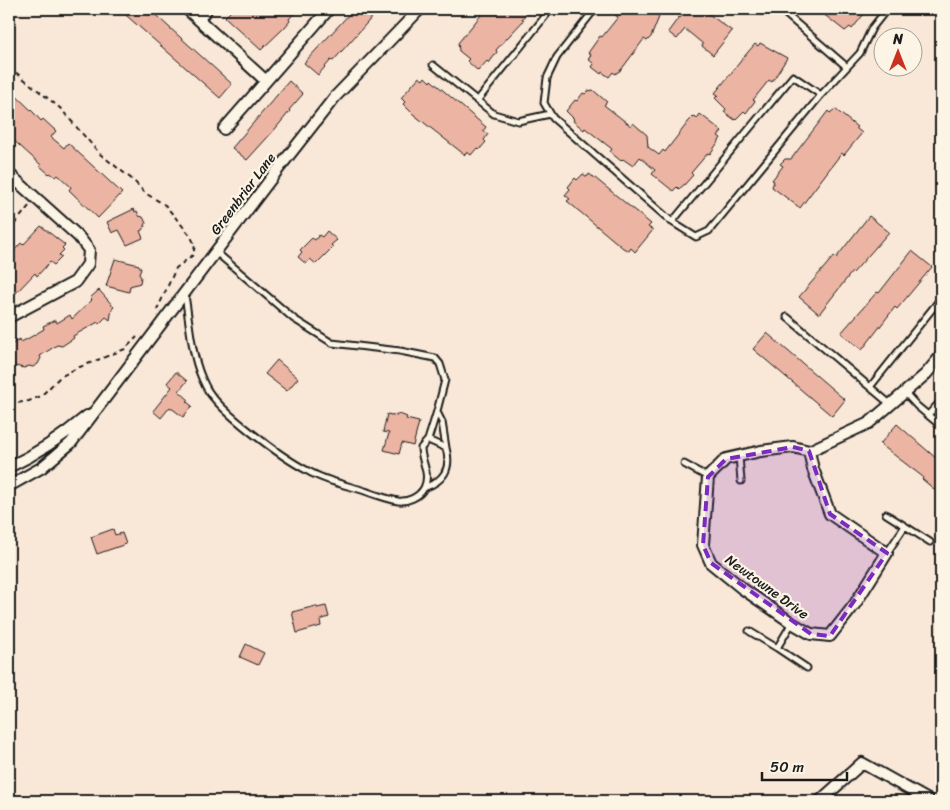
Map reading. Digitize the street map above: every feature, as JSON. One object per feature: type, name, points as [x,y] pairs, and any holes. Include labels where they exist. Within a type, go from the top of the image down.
[{"type":"street","points":[[186,9],[266,81]]},
{"type":"street","points":[[199,19],[208,9]]},
{"type":"street","points":[[224,130],[329,9]]},
{"type":"street","name":"Greenbriar Lane","points":[[99,406],[334,98],[420,9]]},
{"type":"street","points":[[9,174],[78,236],[89,250],[88,264],[75,282],[9,317]]},
{"type":"street","points":[[708,477],[726,459],[761,451],[793,447],[809,452],[869,423],[926,374],[941,356]]},
{"type":"street","points":[[9,468],[33,456],[66,433],[99,406]]},
{"type":"street","points":[[9,486],[41,468],[72,443],[99,406]]},
{"type":"street","points":[[809,452],[813,469],[830,514],[887,553]]},
{"type":"street","name":"Newtowne Drive","points":[[708,477],[704,545],[711,563],[743,589],[811,634],[830,636],[855,604],[887,553]]},
{"type":"street","points":[[820,801],[862,763],[930,801]]},
{"type":"lane","points":[[477,101],[551,9]]},
{"type":"lane","points":[[595,9],[557,57],[547,78],[544,103],[553,118],[672,222],[696,237],[709,231],[821,96],[860,54],[872,28],[887,9]]},
{"type":"lane","points":[[754,9],[761,11],[762,9]]},
{"type":"lane","points":[[781,9],[847,67]]},
{"type":"lane","points":[[433,64],[494,114],[518,121],[550,114]]},
{"type":"lane","points":[[672,222],[793,76],[821,96]]},
{"type":"lane","points":[[185,294],[198,368],[206,388],[225,410],[283,455],[309,472],[335,482],[399,501],[410,500],[424,488],[428,476],[421,457],[421,448],[428,440],[445,380],[440,364],[435,358],[400,351],[332,343],[294,319],[216,252]]},
{"type":"lane","points":[[870,387],[941,298]]},
{"type":"lane","points":[[787,317],[891,405]]},
{"type":"lane","points":[[905,393],[941,426]]},
{"type":"lane","points":[[928,415],[941,401]]},
{"type":"lane","points":[[424,488],[436,484],[443,478],[448,460],[442,422],[437,412]]},
{"type":"lane","points":[[428,440],[446,448]]},
{"type":"lane","points":[[739,456],[741,480]]},
{"type":"lane","points":[[684,464],[708,477]]},
{"type":"lane","points":[[886,514],[930,542]]},
{"type":"lane","points":[[887,553],[905,526]]},
{"type":"lane","points":[[777,648],[792,623]]},
{"type":"lane","points":[[749,631],[807,668]]},
{"type":"path","points":[[9,67],[60,108],[100,154],[145,192],[165,204],[190,235],[195,245],[193,255],[176,268],[157,311]]},
{"type":"path","points":[[9,231],[36,198]]},
{"type":"path","points":[[9,404],[28,401],[41,396],[60,377],[125,349],[137,337]]},
{"type":"highlighted area","points":[[793,447],[809,451],[830,514],[887,553],[830,636],[811,634],[711,563],[703,545],[708,477],[726,459]]},
{"type":"building","points":[[119,9],[149,9],[232,84],[220,98]]},
{"type":"building","points":[[233,9],[298,9],[285,27],[261,50],[225,17]]},
{"type":"building","points":[[354,9],[367,9],[374,15],[318,75],[304,63]]},
{"type":"building","points":[[486,9],[529,9],[522,19],[524,20],[496,50],[497,52],[489,63],[487,61],[478,71],[467,61],[469,59],[459,51],[458,43]]},
{"type":"building","points":[[620,9],[648,9],[659,17],[651,37],[647,41],[644,39],[621,70],[615,74],[613,72],[609,77],[592,67],[594,64],[588,59],[591,55],[588,53],[600,36],[602,37],[618,17],[615,15]]},
{"type":"building","points":[[688,9],[702,9],[732,31],[713,55],[685,29],[677,39],[668,32],[679,17]]},
{"type":"building","points":[[817,9],[868,9],[852,29],[850,27],[845,31]]},
{"type":"building","points":[[760,43],[787,58],[772,82],[769,80],[753,100],[755,101],[746,113],[744,111],[735,120],[724,112],[726,109],[715,98],[718,95],[715,93],[755,44],[758,46]]},
{"type":"building","points":[[419,77],[423,80],[425,77],[430,82],[431,80],[486,127],[483,131],[488,134],[484,140],[486,142],[479,150],[477,148],[471,155],[467,152],[465,155],[403,104],[405,102],[401,98]]},
{"type":"building","points":[[289,81],[303,94],[247,160],[232,148]]},
{"type":"building","points":[[9,89],[41,121],[43,119],[56,131],[51,137],[64,148],[68,143],[122,193],[98,218],[69,190],[71,187],[58,175],[56,177],[49,174],[9,136]]},
{"type":"building","points":[[593,90],[607,102],[604,105],[631,126],[633,123],[647,135],[648,147],[659,155],[663,150],[665,152],[694,116],[697,119],[700,114],[722,131],[718,136],[721,138],[710,154],[708,153],[691,173],[693,175],[685,184],[673,191],[652,174],[655,170],[640,157],[633,166],[623,159],[621,161],[610,152],[612,149],[573,121],[574,119],[566,111],[583,93],[585,94]]},
{"type":"building","points":[[835,109],[862,133],[844,155],[842,153],[837,159],[800,208],[772,187],[774,181],[772,180],[783,166],[780,164],[785,159],[791,159],[828,111],[830,113]]},
{"type":"building","points":[[583,174],[587,177],[589,174],[595,178],[651,224],[648,227],[653,230],[635,252],[631,248],[629,251],[623,248],[567,201],[570,199],[565,195],[570,189],[568,187],[575,178],[577,180]]},
{"type":"building","points":[[134,209],[139,216],[143,217],[146,223],[144,229],[140,231],[143,238],[127,245],[119,230],[112,233],[107,222]]},
{"type":"building","points":[[869,216],[889,232],[852,272],[819,314],[799,297],[834,256],[836,258]]},
{"type":"building","points":[[41,226],[65,245],[62,248],[64,250],[59,255],[62,257],[54,265],[50,262],[37,276],[35,273],[15,294],[9,289],[9,256],[21,243],[23,245]]},
{"type":"building","points":[[327,231],[337,240],[331,245],[333,247],[316,264],[310,259],[306,264],[298,257],[302,252],[300,250],[312,238],[315,240],[319,235],[322,237]]},
{"type":"building","points":[[912,251],[932,267],[897,309],[895,307],[862,350],[841,333],[877,292],[879,293]]},
{"type":"building","points":[[115,259],[139,265],[141,269],[139,274],[141,277],[140,283],[130,286],[129,292],[106,286]]},
{"type":"building","points":[[99,290],[114,307],[110,320],[106,317],[99,324],[98,322],[73,336],[74,338],[62,346],[57,345],[40,356],[38,364],[33,367],[15,366],[9,369],[9,346],[20,339],[21,342],[29,338],[44,329],[43,326],[55,320],[57,323],[70,315],[72,319],[92,300],[90,298]]},
{"type":"building","points":[[767,333],[845,400],[832,416],[753,349]]},
{"type":"building","points":[[277,360],[298,378],[287,391],[265,374]]},
{"type":"building","points":[[176,372],[187,381],[179,391],[189,400],[187,402],[192,406],[183,417],[170,407],[161,418],[153,411],[172,387],[167,383]]},
{"type":"building","points":[[387,414],[402,415],[407,417],[406,419],[419,422],[413,446],[402,443],[399,454],[384,450],[389,433],[383,432]]},
{"type":"building","points":[[897,424],[938,460],[936,462],[941,466],[941,495],[922,479],[923,477],[880,444]]},
{"type":"building","points":[[113,529],[115,535],[122,533],[126,544],[97,554],[91,537]]},
{"type":"building","points":[[316,606],[317,608],[326,606],[329,617],[320,620],[321,626],[297,633],[292,612]]},
{"type":"building","points":[[246,644],[264,653],[258,665],[240,657]]}]
